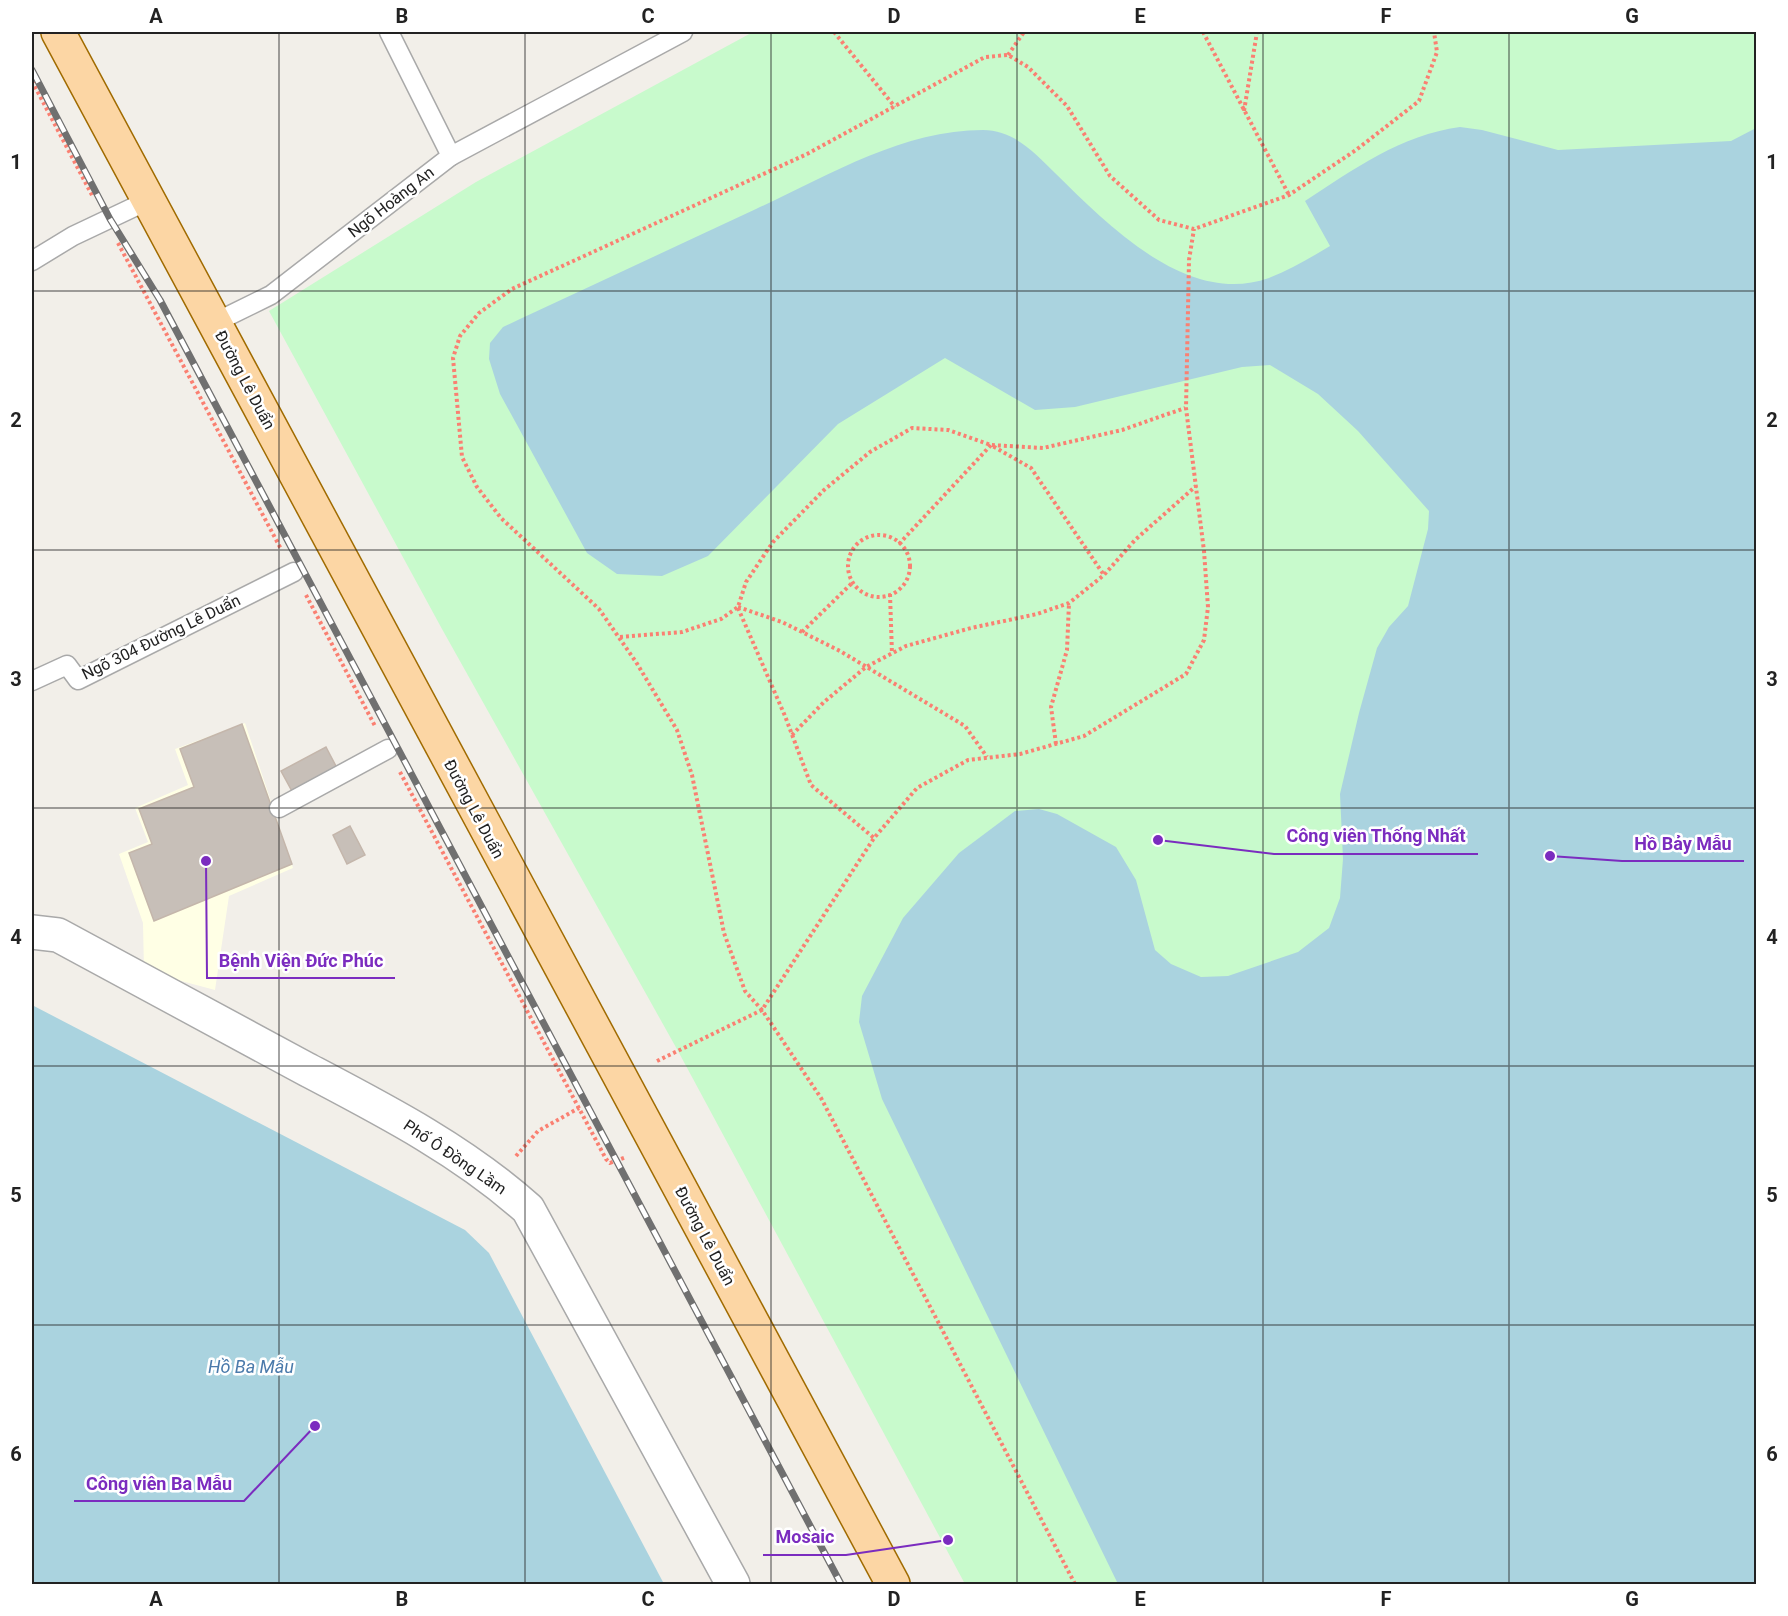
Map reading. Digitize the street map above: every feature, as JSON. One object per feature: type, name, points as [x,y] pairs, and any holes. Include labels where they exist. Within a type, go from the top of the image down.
[{"type":"main road","name":"Đường Lê Duẩn","points":[[58,32],[893,1584]]},
{"type":"street","name":"Phố Ô Đồng Lầm","points":[[32,932],[58,935],[432,1138],[495,1179],[528,1209],[552,1249],[733,1584]]},
{"type":"lane","name":"Ngõ Hoàng An","points":[[214,323],[271,295],[451,156],[389,32]]},
{"type":"lane","points":[[451,156],[683,32]]},
{"type":"lane","points":[[32,261],[106,220],[148,200]]},
{"type":"lane","name":"Ngõ 304 Đường Lê Duẩn","points":[[32,681],[67,665],[78,680],[294,572]]},
{"type":"lane","points":[[279,808],[388,749]]},
{"type":"path","points":[[834,32],[895,107]]},
{"type":"path","points":[[1008,55],[1024,32]]},
{"type":"path","points":[[1203,32],[1289,195]]},
{"type":"path","points":[[1244,111],[1257,32]]},
{"type":"path","points":[[1075,1584],[821,1098],[762,1011],[745,991],[724,933],[692,775],[677,730],[599,609],[501,518],[477,487],[462,457],[453,358],[460,336],[479,313],[512,290],[807,154],[984,57],[1008,55],[1028,67],[1067,106],[1110,176],[1159,220],[1194,229],[1289,195],[1356,150],[1419,101],[1437,52],[1434,32]]},
{"type":"path","points":[[32,81],[606,1159],[610,1162],[626,1157]]},
{"type":"path","points":[[657,1061],[762,1011],[874,838],[917,788],[968,760],[1020,754],[1084,736],[1186,674],[1204,640],[1208,608],[1197,485],[1185,397],[1189,260],[1194,229]]},
{"type":"path","points":[[991,445],[1043,448],[1122,430],[1186,408]]},
{"type":"path","points":[[619,637],[682,632],[721,619],[738,607],[746,582],[773,542],[824,490],[870,452],[912,428],[948,430],[991,445],[1031,468],[1104,575]]},
{"type":"path","points":[[899,543],[991,445]]},
{"type":"path","points":[[792,735],[824,702],[866,667],[906,646],[1069,603],[1104,575],[1135,540],[1197,485]]},
{"type":"path","points":[[882,535],[899,543],[906,551],[909,571],[899,589],[890,594],[873,596],[858,589],[852,583],[848,563],[850,554],[863,539],[882,535]]},
{"type":"path","points":[[802,632],[852,583]]},
{"type":"path","points":[[890,594],[892,654]]},
{"type":"path","points":[[1056,744],[1051,707],[1067,650],[1069,603]]},
{"type":"path","points":[[738,607],[802,632],[965,726],[987,757]]},
{"type":"path","points":[[738,607],[792,735],[810,785],[874,838]]},
{"type":"path","points":[[495,1179],[538,1131],[579,1108]]},
{"type":"shaded area","points":[[245,723],[293,868],[229,896],[215,990],[144,971],[143,923],[119,854],[148,842],[135,808],[188,785],[175,749]]},
{"type":"green space","points":[[753,32],[1756,32],[1756,1584],[965,1584],[678,1051],[442,629],[269,311],[476,182]]},
{"type":"water","points":[[1460,127],[1482,130],[1558,150],[1731,141],[1756,128],[1756,1584],[1118,1584],[882,1099],[859,1022],[862,996],[903,918],[959,853],[1015,811],[1039,809],[1057,814],[1116,847],[1136,880],[1155,950],[1171,964],[1201,977],[1228,976],[1298,952],[1329,928],[1340,898],[1343,859],[1340,794],[1359,713],[1377,648],[1389,627],[1408,606],[1428,529],[1429,511],[1358,431],[1318,394],[1270,365],[1242,367],[1075,407],[1035,410],[945,358],[838,424],[708,556],[662,576],[617,574],[587,553],[500,394],[489,359],[490,343],[503,327],[866,157],[923,138],[953,132],[983,130],[1014,138],[1040,158],[1124,237],[1151,256],[1179,271],[1208,281],[1238,284],[1277,275],[1330,246],[1305,201],[1398,145],[1438,131]]},
{"type":"water","name":"Hồ Ba Mẫu","points":[[32,1005],[465,1230],[489,1253],[664,1584],[32,1584]]},
{"type":"building","points":[[242,724],[292,864],[154,921],[129,853],[152,844],[139,809],[194,787],[180,749]]},
{"type":"building","points":[[326,747],[338,770],[293,793],[281,771]]},
{"type":"building","points":[[350,826],[365,855],[347,864],[333,835]]},
{"type":"railway","points":[[32,70],[110,219],[160,300],[841,1584]]},
{"type":"place","name":"Công viên Thống Nhất","points":[[1158,840]]},
{"type":"place","name":"Hồ Bảy Mẫu","points":[[1550,856]]},
{"type":"place","name":"Bệnh Viện Đức Phúc","points":[[206,861]]},
{"type":"place","name":"Công viên Ba Mẫu","points":[[315,1426]]},
{"type":"place","name":"Mosaic","points":[[948,1540]]}]
